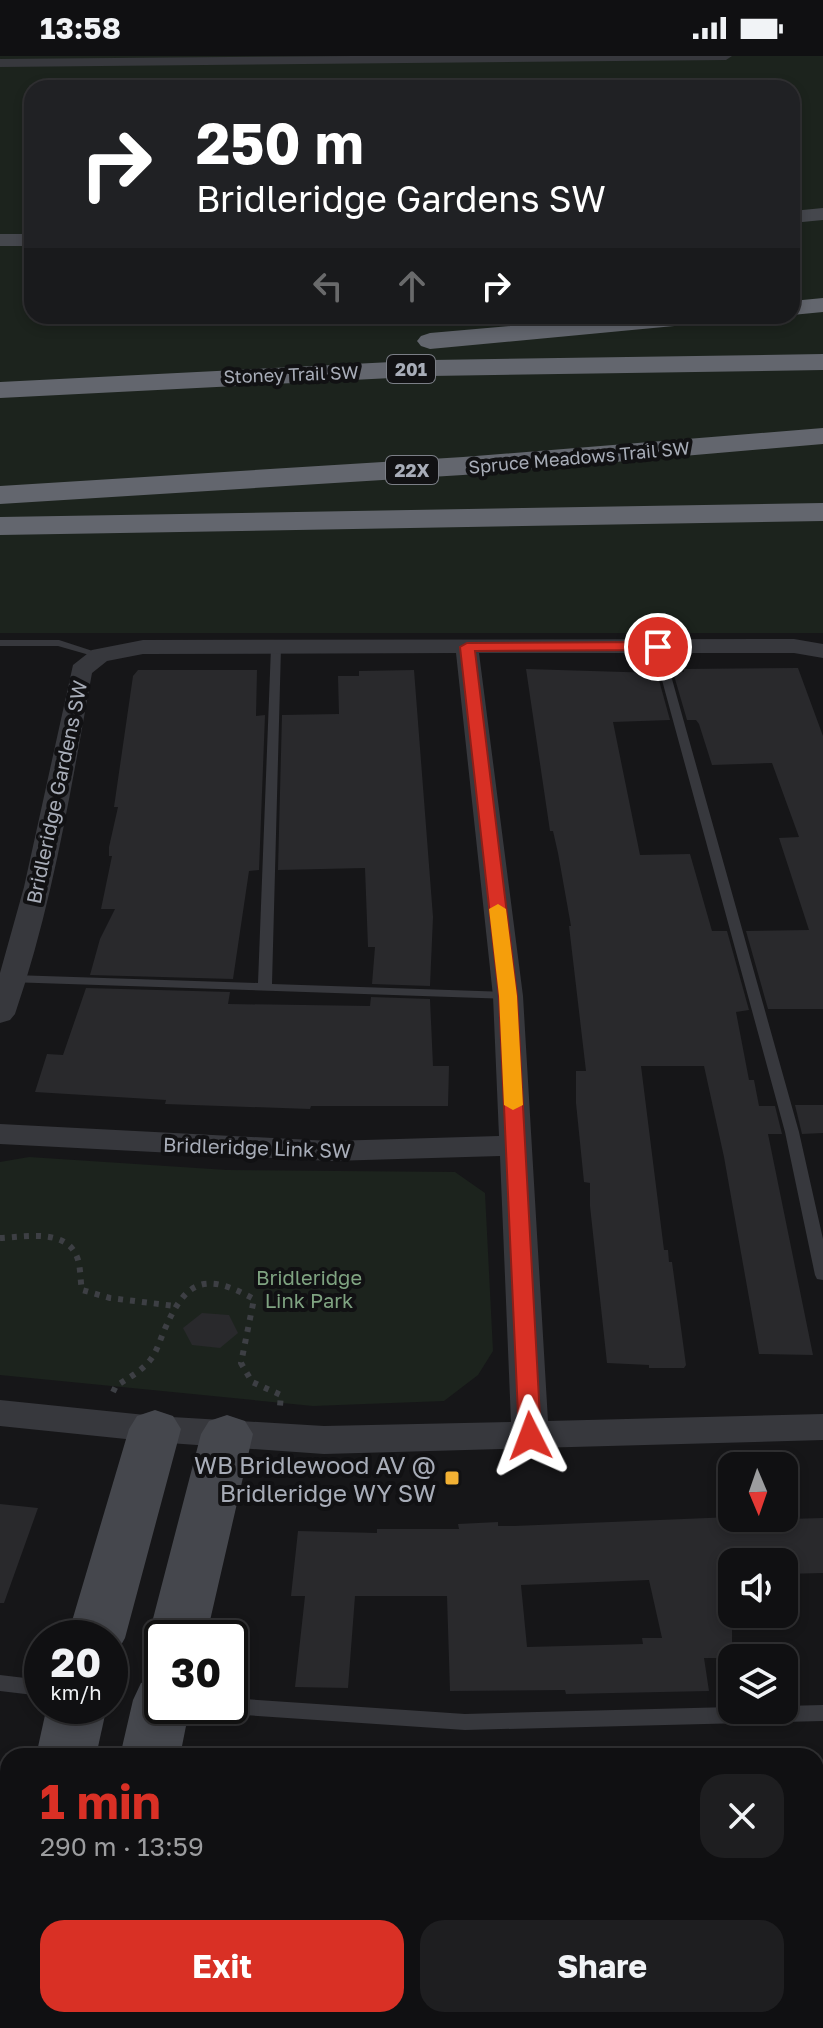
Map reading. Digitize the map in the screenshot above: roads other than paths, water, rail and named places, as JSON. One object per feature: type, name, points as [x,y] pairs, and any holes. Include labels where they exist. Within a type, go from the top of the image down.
[{"type":"highway","points":[[800,307],[823,305]]},
{"type":"highway","points":[[400,343],[615,324]]},
{"type":"highway","points":[[0,377],[354,347]]},
{"type":"highway","name":"Stoney Trail SW","points":[[0,390],[384,370],[823,362]]},
{"type":"highway","name":"Spruce Meadows Trail SW","points":[[0,495],[479,465],[823,436]]},
{"type":"highway","points":[[0,526],[823,512]]},
{"type":"street","points":[[0,63],[726,56]]},
{"type":"street","points":[[800,216],[823,214]]},
{"type":"street","points":[[0,240],[24,240]]},
{"type":"street","name":"Bridleridge Gardens SW","points":[[0,1014],[13,979],[42,872],[81,670],[91,659],[100,655],[143,647],[794,646],[823,651]]},
{"type":"street","points":[[467,647],[508,996],[530,1436]]},
{"type":"street","name":"Bridleridge Link SW","points":[[0,1134],[331,1151],[515,1146]]},
{"type":"street","points":[[0,1413],[252,1437],[530,1436],[823,1427]]},
{"type":"street","points":[[101,1620],[155,1429]]},
{"type":"street","points":[[184,1620],[252,1437]]},
{"type":"street","points":[[68,1748],[73,1724]]},
{"type":"street","points":[[152,1748],[157,1724]]},
{"type":"lane","points":[[0,643],[59,643],[100,655]]},
{"type":"lane","points":[[265,988],[276,647]]},
{"type":"lane","points":[[658,647],[792,1132],[823,1275]]},
{"type":"lane","points":[[13,979],[508,996]]},
{"type":"lane","points":[[0,1683],[24,1686]]},
{"type":"lane","points":[[248,1707],[465,1722],[823,1713]]},
{"type":"place","name":"WB Bridlewood AV @ Bridleridge WY SW","points":[[452,1478]]},
{"type":"park label","name":"Bridleridge Link Park","points":[[309,1288]]}]
